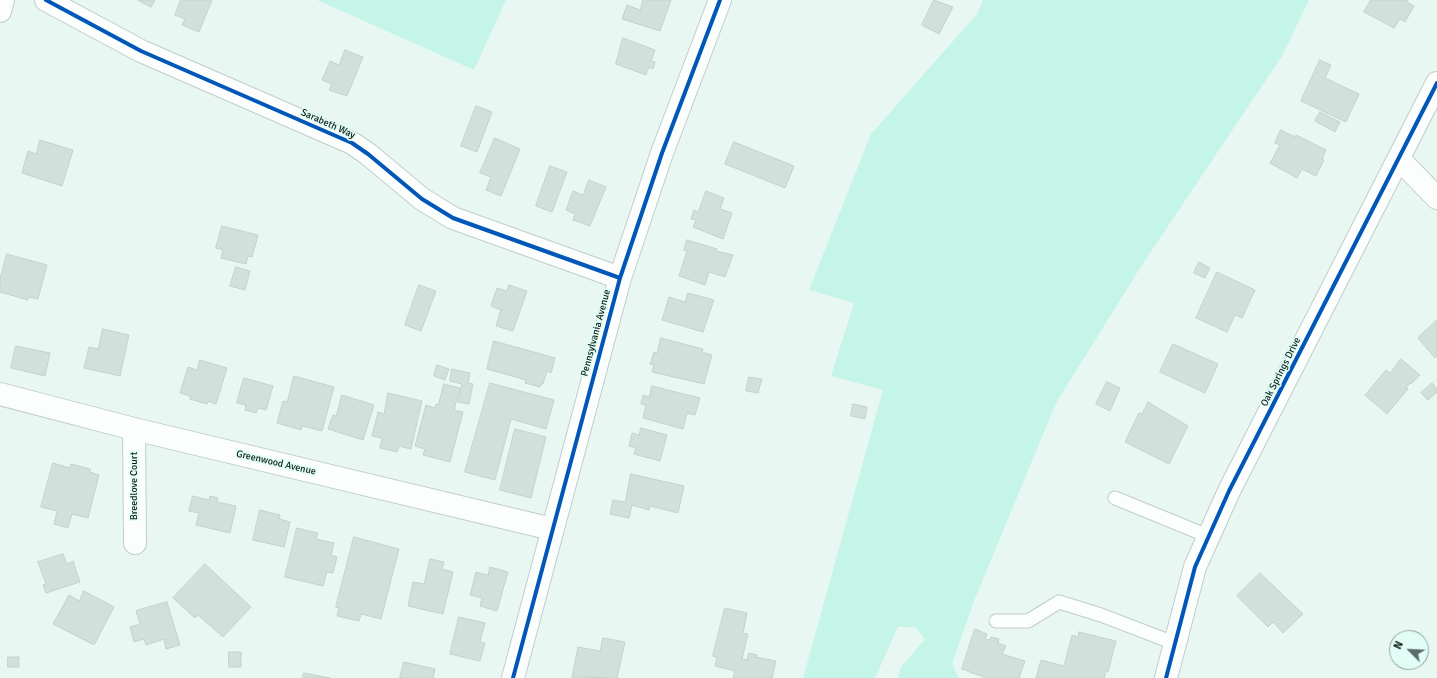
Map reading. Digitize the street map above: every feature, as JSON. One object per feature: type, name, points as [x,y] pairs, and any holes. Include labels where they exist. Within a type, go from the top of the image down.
[{"type":"street","points":[[0,10],[3,0]]},
{"type":"street","name":"Sarabeth Way","points":[[46,0],[141,51],[352,143],[368,154],[422,199],[453,218],[620,278]]},
{"type":"street","name":"Pennsylvania Avenue","points":[[513,678],[620,278],[662,153],[720,0]]},
{"type":"street","name":"Oak Springs Drive","points":[[1166,678],[1195,567],[1208,536],[1437,84]]},
{"type":"street","points":[[1399,159],[1437,198]]},
{"type":"street","name":"Greenwood Avenue","points":[[0,394],[134,429],[552,529]]},
{"type":"street","name":"Breedlove Court","points":[[134,429],[135,543]]},
{"type":"lane","points":[[1115,498],[1208,536]]},
{"type":"lane","points":[[996,621],[1028,621],[1059,602],[1101,615],[1174,643]]},
{"type":"green space","points":[[317,0],[506,0],[474,70]]},
{"type":"green space","points":[[983,0],[1309,0],[1282,56],[1142,265],[1056,403],[974,601],[952,664],[959,678],[898,678],[901,667],[925,639],[915,627],[898,627],[875,678],[803,678],[883,390],[831,376],[854,303],[809,290],[871,134],[977,14]]},
{"type":"building","points":[[138,0],[155,0],[151,7]]},
{"type":"building","points":[[181,0],[212,0],[199,32],[182,25],[185,19],[175,15]]},
{"type":"building","points":[[643,0],[671,0],[660,31],[622,19],[627,5],[640,10]]},
{"type":"building","points":[[934,0],[953,7],[939,34],[922,25]]},
{"type":"building","points":[[1371,0],[1408,0],[1407,2],[1414,6],[1405,22],[1400,19],[1394,28],[1364,12]]},
{"type":"building","points":[[623,38],[655,50],[651,61],[655,62],[653,69],[649,67],[646,75],[616,64]]},
{"type":"building","points":[[345,50],[363,57],[347,96],[329,90],[332,84],[322,80],[330,61],[339,65]]},
{"type":"building","points":[[1320,60],[1331,65],[1325,78],[1359,94],[1346,122],[1301,101]]},
{"type":"building","points":[[476,106],[492,112],[477,152],[461,146]]},
{"type":"building","points":[[1320,112],[1340,122],[1335,132],[1315,121]]},
{"type":"building","points":[[1281,130],[1295,137],[1296,135],[1326,150],[1322,159],[1324,160],[1316,176],[1302,169],[1297,178],[1270,163],[1280,145],[1275,143]]},
{"type":"building","points":[[495,138],[520,149],[501,196],[486,190],[491,177],[480,173]]},
{"type":"building","points":[[40,140],[73,150],[62,186],[22,173],[28,151],[36,154]]},
{"type":"building","points":[[734,142],[794,166],[785,188],[725,164]]},
{"type":"building","points":[[550,166],[567,172],[552,212],[536,206]]},
{"type":"building","points":[[589,180],[606,187],[590,226],[573,220],[575,214],[566,210],[573,191],[583,195]]},
{"type":"building","points":[[706,191],[724,198],[720,209],[732,213],[723,239],[693,227],[696,220],[691,219],[694,210],[698,212]]},
{"type":"building","points":[[222,226],[258,235],[252,257],[248,256],[246,264],[221,258],[223,250],[216,248]]},
{"type":"building","points":[[687,240],[717,249],[716,251],[733,255],[725,277],[709,272],[705,285],[679,276],[687,251],[684,250]]},
{"type":"building","points":[[7,254],[47,265],[38,299],[28,297],[28,300],[0,292],[0,279]]},
{"type":"building","points":[[1199,262],[1210,268],[1205,278],[1194,273]]},
{"type":"building","points":[[236,267],[250,271],[245,290],[230,286]]},
{"type":"building","points":[[1217,272],[1255,290],[1242,318],[1235,315],[1227,332],[1196,318]]},
{"type":"building","points":[[419,285],[436,291],[421,331],[405,325]]},
{"type":"building","points":[[509,285],[527,291],[513,331],[496,326],[501,310],[491,306],[497,288],[507,291]]},
{"type":"building","points":[[688,293],[714,300],[703,332],[662,320],[669,297],[685,302]]},
{"type":"building","points":[[1437,320],[1437,356],[1435,358],[1418,338]]},
{"type":"building","points":[[103,329],[129,335],[120,376],[84,368],[89,347],[98,349]]},
{"type":"building","points":[[661,338],[703,349],[702,352],[712,355],[704,384],[652,372],[654,365],[650,364],[654,352],[657,353]]},
{"type":"building","points":[[494,341],[555,358],[551,373],[547,371],[543,384],[541,384],[540,387],[525,383],[526,380],[487,369]]},
{"type":"building","points":[[1173,344],[1218,364],[1205,393],[1160,372]]},
{"type":"building","points":[[16,346],[50,353],[45,376],[11,368]]},
{"type":"building","points":[[1401,359],[1420,375],[1411,384],[1410,383],[1406,388],[1408,389],[1387,414],[1365,395],[1386,370],[1390,373]]},
{"type":"building","points":[[200,360],[227,368],[216,404],[208,401],[207,404],[193,400],[190,399],[190,396],[180,393],[188,367],[197,370]]},
{"type":"building","points":[[437,365],[449,369],[445,380],[434,376]]},
{"type":"building","points":[[452,369],[470,373],[468,383],[473,384],[469,404],[458,402],[462,384],[450,381]]},
{"type":"building","points":[[294,376],[334,387],[322,431],[302,426],[301,430],[277,423],[283,401],[287,402]]},
{"type":"building","points":[[749,377],[762,379],[758,393],[746,391]]},
{"type":"building","points":[[244,378],[273,386],[266,410],[258,408],[256,413],[245,410],[246,405],[237,403]]},
{"type":"building","points":[[1107,382],[1120,388],[1110,411],[1096,404]]},
{"type":"building","points":[[490,383],[554,400],[546,429],[511,419],[495,480],[465,472]]},
{"type":"building","points":[[1432,383],[1437,389],[1437,392],[1428,400],[1421,393]]},
{"type":"building","points":[[444,384],[460,388],[454,410],[463,412],[450,462],[423,455],[425,449],[415,446],[426,405],[435,408],[436,404],[438,405]]},
{"type":"building","points":[[652,386],[700,398],[695,415],[687,413],[683,429],[643,418],[646,405],[641,404],[643,395],[649,397]]},
{"type":"building","points":[[388,393],[422,401],[411,449],[399,446],[397,452],[380,448],[382,438],[372,436],[378,412],[384,414]]},
{"type":"building","points":[[342,395],[374,405],[363,440],[328,429],[333,415],[336,416]]},
{"type":"building","points":[[1148,402],[1188,426],[1169,464],[1125,442],[1139,413],[1142,414]]},
{"type":"building","points":[[853,404],[867,407],[865,419],[851,416]]},
{"type":"building","points":[[641,428],[667,435],[660,461],[634,454],[636,448],[629,446],[632,433],[639,435]]},
{"type":"building","points":[[515,429],[546,437],[531,498],[500,490]]},
{"type":"building","points":[[53,463],[70,468],[71,464],[90,469],[90,472],[99,475],[88,518],[72,514],[68,528],[54,524],[57,511],[41,507]]},
{"type":"building","points":[[631,474],[684,486],[678,513],[650,506],[649,510],[632,505],[629,518],[610,514],[613,500],[625,502]]},
{"type":"building","points":[[193,496],[209,500],[210,496],[218,498],[217,502],[236,506],[230,533],[196,525],[199,513],[189,511]]},
{"type":"building","points":[[260,510],[280,515],[279,519],[290,522],[284,547],[253,540]]},
{"type":"building","points":[[297,528],[318,533],[316,539],[334,543],[331,555],[337,557],[333,573],[327,572],[323,586],[285,577]]},
{"type":"building","points":[[354,537],[399,549],[381,619],[361,614],[359,621],[337,616],[339,608],[336,607]]},
{"type":"building","points":[[63,554],[67,564],[73,561],[80,582],[46,593],[43,585],[46,584],[38,562]]},
{"type":"building","points":[[430,559],[444,562],[442,569],[453,572],[443,614],[408,606],[413,582],[424,584]]},
{"type":"building","points":[[205,564],[251,607],[223,637],[198,615],[195,618],[173,598]]},
{"type":"building","points":[[490,567],[508,572],[497,611],[480,606],[482,598],[470,595],[476,572],[488,575]]},
{"type":"building","points":[[1260,573],[1303,614],[1283,633],[1273,622],[1268,627],[1237,596]]},
{"type":"building","points":[[84,591],[114,607],[94,645],[53,624],[69,595],[79,601]]},
{"type":"building","points":[[167,602],[180,645],[166,649],[164,639],[146,645],[144,639],[134,642],[130,627],[140,624],[136,611]]},
{"type":"building","points":[[725,608],[747,613],[743,633],[748,634],[742,659],[747,660],[749,653],[757,655],[756,657],[776,661],[772,678],[733,678],[735,671],[715,666],[717,657],[713,656]]},
{"type":"building","points":[[459,617],[485,623],[480,642],[485,643],[480,661],[450,654]]},
{"type":"building","points":[[975,629],[987,634],[985,639],[990,640],[991,637],[999,639],[998,643],[1006,646],[1002,654],[1025,661],[1019,678],[986,678],[962,669]]},
{"type":"building","points":[[1079,632],[1116,641],[1108,672],[1106,671],[1104,678],[1036,678],[1041,660],[1064,666],[1072,635],[1078,637]]},
{"type":"building","points":[[603,638],[625,642],[617,678],[572,677],[578,647],[600,651]]},
{"type":"building","points":[[229,652],[241,652],[241,667],[229,667]]},
{"type":"building","points":[[8,657],[19,657],[19,667],[8,667]]},
{"type":"building","points":[[404,662],[435,669],[433,678],[400,678]]},
{"type":"building","points":[[304,673],[330,678],[303,678]]},
{"type":"cycle path","points":[[46,0],[141,51],[352,143],[368,154],[422,199],[453,218],[620,278]]},
{"type":"cycle path","points":[[513,678],[620,278],[662,153],[720,0]]},
{"type":"cycle path","points":[[1166,678],[1195,567],[1229,491],[1437,83]]}]
